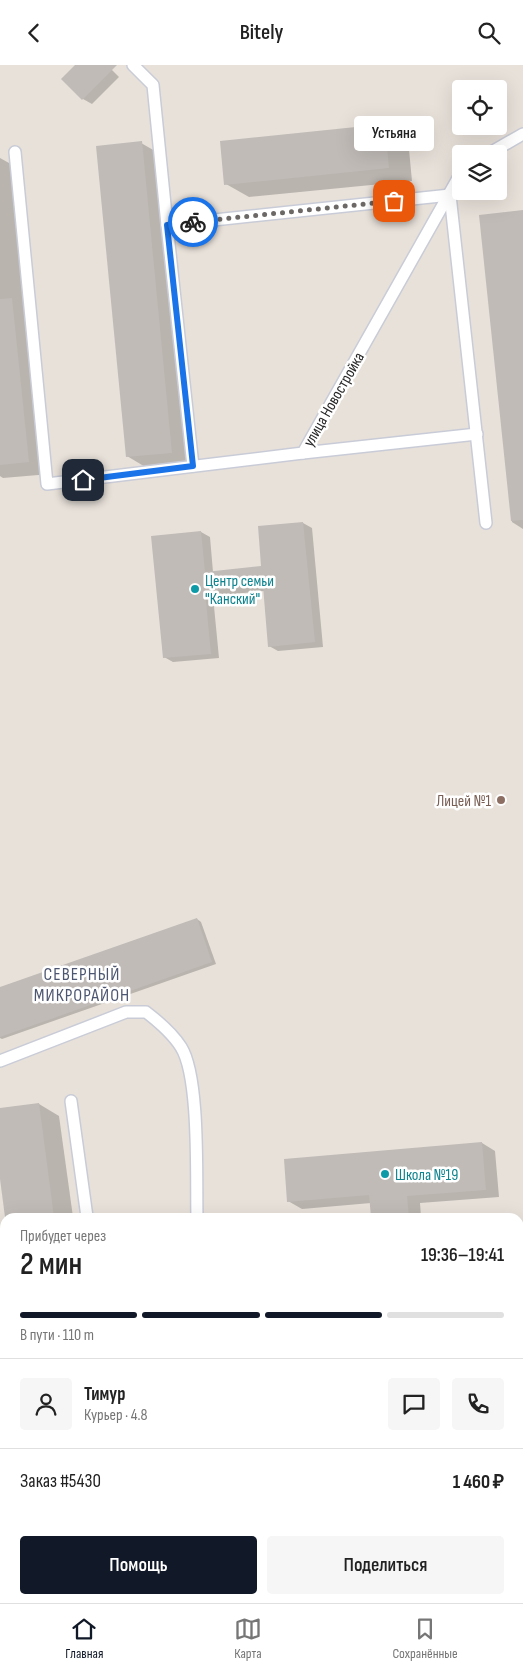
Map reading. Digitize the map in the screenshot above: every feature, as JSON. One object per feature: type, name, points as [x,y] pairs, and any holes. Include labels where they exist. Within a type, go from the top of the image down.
[{"type":"lane","points":[[134,65],[153,85],[193,466]]},
{"type":"lane","points":[[504,145],[523,134]]},
{"type":"lane","name":"улица Новостройка","points":[[15,152],[47,484],[303,453],[452,191]]},
{"type":"lane","points":[[167,225],[450,195],[486,523]]},
{"type":"lane","points":[[303,453],[477,434]]},
{"type":"lane","points":[[0,1061],[126,1013],[146,1012],[165,1027],[182,1048],[192,1076],[197,1213]]},
{"type":"lane","points":[[71,1101],[86,1213]]},
{"type":"building","points":[[75,65],[117,65],[82,100],[61,79]]},
{"type":"building","points":[[385,124],[389,168],[224,185],[220,141]]},
{"type":"building","points":[[142,141],[172,453],[126,457],[96,146]]},
{"type":"building","points":[[523,210],[523,520],[511,521],[479,215]]},
{"type":"building","points":[[12,298],[29,462],[0,465],[0,299]]},
{"type":"building","name":"Центр семьи \"Канский\"","points":[[303,522],[315,642],[268,647],[263,586],[205,591],[211,654],[163,658],[151,536],[201,531],[205,572],[261,566],[258,526]]},
{"type":"building","points":[[197,918],[212,962],[0,1037],[0,987]]},
{"type":"building","points":[[39,1103],[53,1213],[4,1213],[0,1179],[0,1108]]},
{"type":"building","name":"Школа №19","points":[[482,1142],[486,1190],[407,1196],[409,1213],[371,1213],[369,1195],[287,1202],[284,1159]]},
{"type":"way so far","points":[[193,222],[394,201]]},
{"type":"place","name":"Устьяна","points":[[394,201]]},
{"type":"place","name":"Центр семьи \"Канский\"","points":[[195,589]]},
{"type":"place","name":"Лицей №1","points":[[501,800]]},
{"type":"place","name":"Школа №19","points":[[385,1174]]},
{"type":"district","name":"СЕВЕРНЫЙ МИКРОРАЙОН","points":[[82,984]]},
{"type":"route","points":[[83,480],[193,466],[167,225],[193,222]]}]
